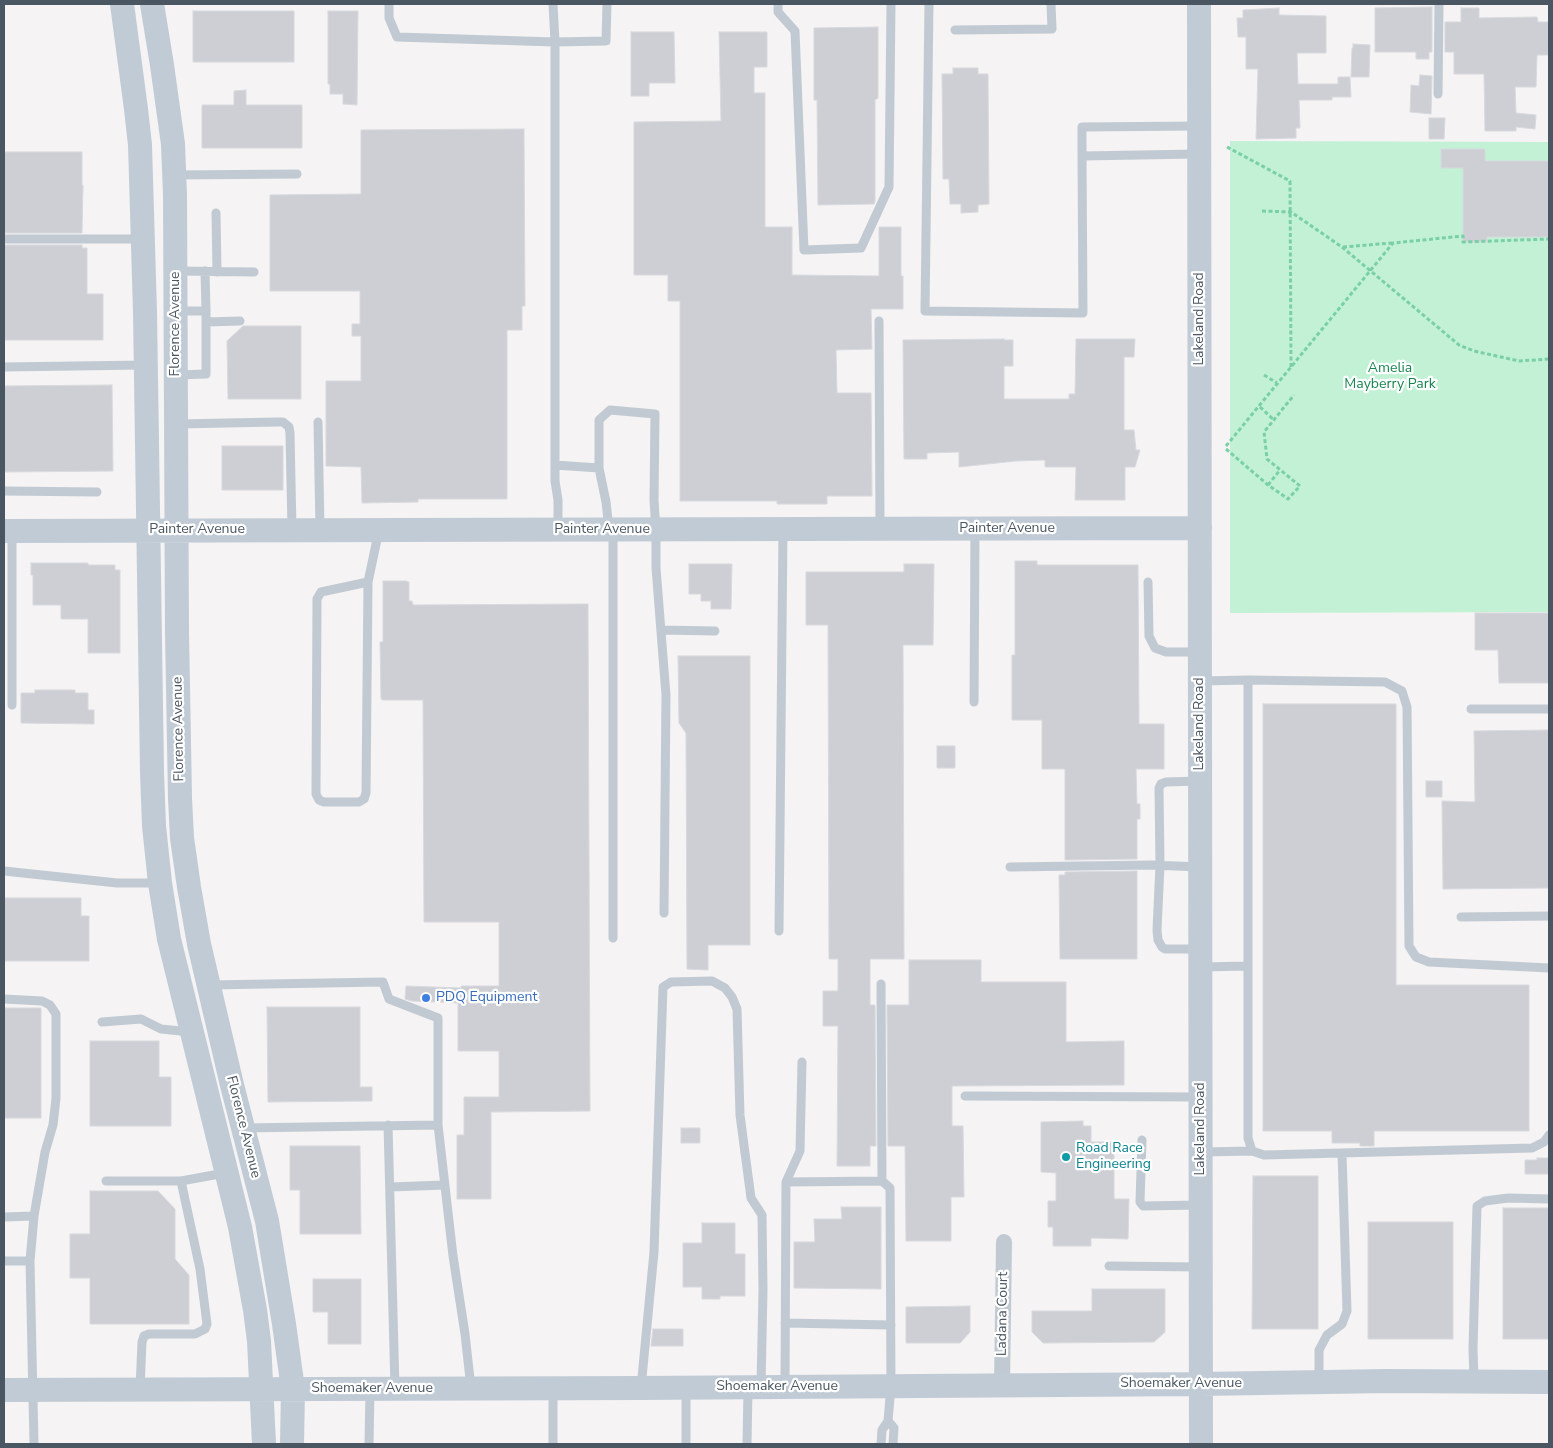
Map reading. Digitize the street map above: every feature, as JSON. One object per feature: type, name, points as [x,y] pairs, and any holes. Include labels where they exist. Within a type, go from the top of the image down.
[{"type":"main road","name":"Florence Avenue","points":[[122,4],[140,145],[154,826],[160,883],[169,939],[240,1227],[255,1310],[259,1341],[264,1444]]},
{"type":"main road","name":"Florence Avenue","points":[[152,4],[173,144],[176,271],[179,750],[182,838],[192,906],[208,985],[267,1221],[293,1389],[292,1444]]},
{"type":"main road","name":"Lakeland Road","points":[[1200,4],[1201,1444]]},
{"type":"main road","name":"Painter Avenue","points":[[8,531],[1200,528]]},
{"type":"main road","name":"Shoemaker Avenue","points":[[4,1390],[553,1389],[1319,1382],[1549,1382]]},
{"type":"street","name":"Ladana Court","points":[[1002,1386],[1004,1242]]},
{"type":"lane","points":[[389,4],[389,18],[397,37],[555,42],[606,41],[607,4]]},
{"type":"lane","points":[[553,4],[555,42],[555,481],[558,500],[558,530]]},
{"type":"lane","points":[[778,4],[778,12],[795,31],[804,250],[861,248],[889,187],[891,4]]},
{"type":"lane","points":[[929,4],[925,311],[1082,313],[1082,127],[1200,126]]},
{"type":"lane","points":[[955,30],[1052,29],[1051,4]]},
{"type":"lane","points":[[1438,94],[1439,4]]},
{"type":"lane","points":[[1082,156],[1200,154]]},
{"type":"lane","points":[[174,175],[297,174]]},
{"type":"lane","points":[[216,213],[217,272]]},
{"type":"lane","points":[[4,239],[143,239]]},
{"type":"lane","points":[[176,271],[254,272]]},
{"type":"lane","points":[[176,374],[206,374],[205,271]]},
{"type":"lane","points":[[176,311],[206,311]]},
{"type":"lane","points":[[206,322],[240,321]]},
{"type":"lane","points":[[879,321],[880,529]]},
{"type":"lane","points":[[4,367],[146,365]]},
{"type":"lane","points":[[613,938],[611,530],[600,468],[599,420],[610,410],[655,414],[654,501],[656,568],[666,695],[664,912]]},
{"type":"lane","points":[[176,424],[283,422],[289,427],[292,530]]},
{"type":"lane","points":[[318,422],[320,530]]},
{"type":"lane","points":[[555,465],[600,468]]},
{"type":"lane","points":[[4,491],[97,492]]},
{"type":"lane","points":[[779,931],[783,529]]},
{"type":"lane","points":[[974,702],[975,529]]},
{"type":"lane","points":[[368,582],[321,592],[317,599],[316,794],[319,800],[324,802],[359,802],[364,799],[366,793],[368,582],[379,530]]},
{"type":"lane","points":[[8,531],[12,705]]},
{"type":"lane","points":[[1148,582],[1149,636],[1155,648],[1166,652],[1200,652]]},
{"type":"lane","points":[[661,630],[715,630]]},
{"type":"lane","points":[[1248,680],[1248,1138],[1252,1152]]},
{"type":"lane","points":[[1200,681],[1385,682],[1402,691],[1407,707],[1409,946],[1416,957],[1429,962],[1549,968]]},
{"type":"lane","points":[[1471,709],[1549,709]]},
{"type":"lane","points":[[1200,781],[1166,782],[1161,784],[1159,788],[1160,865],[1158,940],[1165,949],[1201,958],[1248,966]]},
{"type":"lane","points":[[1010,868],[1160,865],[1200,867]]},
{"type":"lane","points":[[4,871],[117,883],[160,883]]},
{"type":"lane","points":[[1461,917],[1549,916]]},
{"type":"lane","points":[[641,1388],[654,1252],[663,987],[670,982],[712,981],[725,988],[732,997],[737,1010],[740,1115],[752,1198],[762,1215],[763,1290],[755,1387],[747,1444]]},
{"type":"lane","points":[[208,985],[383,982],[389,999],[438,1018],[438,1125],[453,1256],[472,1388]]},
{"type":"lane","points":[[880,984],[882,1181]]},
{"type":"lane","points":[[4,1000],[42,1001],[50,1005],[56,1014],[56,1098],[53,1125],[45,1152],[34,1216],[30,1261],[34,1444]]},
{"type":"lane","points":[[102,1022],[141,1020],[161,1028],[191,1032]]},
{"type":"lane","points":[[785,1386],[786,1182],[800,1151],[802,1062]]},
{"type":"lane","points":[[966,1096],[1201,1097]]},
{"type":"lane","points":[[243,1128],[438,1125]]},
{"type":"lane","points":[[388,1126],[395,1389]]},
{"type":"lane","points":[[1201,1152],[1252,1152],[1264,1155],[1532,1148],[1544,1142],[1549,1135]]},
{"type":"lane","points":[[1142,1140],[1140,1202],[1143,1206],[1201,1205]]},
{"type":"lane","points":[[1319,1382],[1319,1350],[1327,1335],[1342,1324],[1347,1311],[1342,1153]]},
{"type":"lane","points":[[106,1181],[181,1181],[226,1172]]},
{"type":"lane","points":[[140,1390],[142,1342],[144,1336],[149,1334],[196,1334],[205,1329],[207,1324],[200,1270],[181,1181]]},
{"type":"lane","points":[[786,1182],[882,1181],[890,1188],[891,1386],[888,1421],[882,1430],[881,1444]]},
{"type":"lane","points":[[390,1187],[445,1185]]},
{"type":"lane","points":[[1474,1381],[1473,1349],[1477,1206],[1485,1201],[1508,1198],[1549,1199]]},
{"type":"lane","points":[[4,1217],[34,1216]]},
{"type":"lane","points":[[4,1261],[30,1261]]},
{"type":"lane","points":[[1109,1266],[1201,1267]]},
{"type":"lane","points":[[785,1323],[891,1325]]},
{"type":"lane","points":[[370,1388],[370,1444]]},
{"type":"lane","points":[[686,1388],[686,1444]]},
{"type":"lane","points":[[553,1389],[553,1444]]},
{"type":"lane","points":[[888,1421],[894,1428],[893,1444]]},
{"type":"path","points":[[1227,147],[1290,181],[1292,212],[1291,368]]},
{"type":"path","points":[[1262,211],[1292,212],[1370,269],[1459,345],[1474,352],[1519,361],[1549,359]]},
{"type":"path","points":[[1342,247],[1463,236],[1463,242],[1549,239]]},
{"type":"path","points":[[1294,395],[1264,432],[1267,459],[1300,486],[1288,499],[1268,485],[1226,448],[1277,383],[1393,243]]},
{"type":"path","points":[[1264,375],[1277,383]]},
{"type":"path","points":[[1260,407],[1274,420]]},
{"type":"path","points":[[1268,485],[1280,470]]},
{"type":"green space","name":"Amelia Mayberry Park","points":[[1230,141],[1549,142],[1549,612],[1230,613]]},
{"type":"building","points":[[1432,7],[1432,52],[1429,52],[1429,59],[1416,59],[1416,52],[1375,52],[1375,8]]},
{"type":"building","points":[[1279,8],[1279,15],[1326,16],[1326,53],[1297,53],[1298,84],[1338,84],[1338,77],[1350,77],[1351,97],[1332,97],[1332,100],[1299,100],[1300,128],[1296,128],[1296,138],[1256,139],[1258,69],[1246,69],[1246,37],[1238,37],[1237,18],[1243,18],[1243,10]]},
{"type":"building","points":[[1461,8],[1479,8],[1479,18],[1537,17],[1538,22],[1549,22],[1548,55],[1537,55],[1536,87],[1515,87],[1516,113],[1536,115],[1535,129],[1516,127],[1516,131],[1485,131],[1484,74],[1454,74],[1454,52],[1445,52],[1445,22],[1461,22]]},
{"type":"building","points":[[193,11],[294,11],[294,62],[193,62]]},
{"type":"building","points":[[328,11],[358,11],[357,105],[343,104],[343,94],[330,94],[330,84],[328,84]]},
{"type":"building","points":[[878,27],[878,98],[875,100],[874,204],[818,205],[817,100],[814,100],[814,28]]},
{"type":"building","points":[[631,32],[674,32],[675,83],[649,83],[649,96],[631,96]]},
{"type":"building","points":[[719,32],[767,32],[767,67],[754,67],[754,93],[765,93],[765,227],[792,227],[792,275],[879,276],[879,227],[901,227],[903,309],[871,309],[872,349],[836,350],[837,393],[871,393],[872,496],[827,496],[827,504],[777,504],[777,501],[680,501],[680,301],[668,301],[668,275],[634,275],[634,122],[721,121]]},
{"type":"building","points":[[1353,44],[1370,45],[1369,77],[1351,77]]},
{"type":"building","points":[[953,68],[978,68],[978,74],[988,74],[989,204],[978,205],[978,212],[961,213],[961,204],[950,204],[949,179],[943,179],[942,74],[953,74]]},
{"type":"building","points":[[1420,75],[1432,76],[1431,114],[1410,112],[1411,85],[1419,86]]},
{"type":"building","points":[[246,90],[246,105],[302,105],[302,148],[202,148],[202,105],[234,105],[234,91]]},
{"type":"building","points":[[1429,118],[1445,118],[1444,139],[1429,139]]},
{"type":"building","points":[[524,129],[525,306],[522,306],[522,330],[507,330],[507,499],[418,499],[418,502],[362,503],[361,467],[326,466],[326,381],[361,381],[361,336],[352,336],[352,324],[360,324],[360,291],[270,291],[270,195],[361,194],[361,130]]},
{"type":"building","points":[[1441,149],[1485,149],[1485,161],[1549,161],[1549,237],[1487,237],[1487,242],[1463,242],[1463,168],[1441,168]]},
{"type":"building","points":[[4,152],[82,152],[82,233],[4,233]]},
{"type":"building","points":[[4,245],[82,245],[82,248],[87,248],[87,294],[103,294],[103,340],[4,340]]},
{"type":"building","points":[[243,326],[301,326],[301,399],[228,399],[227,341]]},
{"type":"building","points":[[1076,339],[1135,339],[1134,357],[1124,357],[1124,430],[1134,430],[1136,450],[1140,450],[1135,467],[1125,467],[1125,500],[1075,500],[1076,467],[1045,467],[1045,460],[959,467],[959,452],[927,453],[927,459],[904,459],[903,340],[1013,340],[1013,366],[1004,366],[1004,399],[1069,399],[1069,394],[1075,394]]},
{"type":"building","points":[[112,385],[113,471],[4,472],[4,386]]},
{"type":"building","points":[[222,446],[283,446],[283,490],[222,490]]},
{"type":"building","points":[[1015,561],[1037,561],[1037,565],[1138,565],[1139,724],[1164,724],[1164,769],[1136,769],[1137,804],[1140,804],[1140,819],[1137,819],[1137,859],[1065,860],[1065,769],[1042,769],[1042,720],[1012,720],[1012,655],[1015,655]]},
{"type":"building","points":[[31,563],[115,565],[115,570],[120,570],[120,653],[88,653],[88,619],[61,619],[61,605],[33,605]]},
{"type":"building","points":[[689,564],[732,564],[731,609],[711,609],[711,601],[701,601],[701,594],[689,594]]},
{"type":"building","points":[[904,564],[934,564],[933,645],[903,645],[904,959],[870,959],[870,1005],[875,1005],[876,1146],[870,1146],[870,1166],[837,1166],[838,1026],[823,1026],[823,991],[838,991],[838,959],[829,959],[828,625],[806,625],[806,572],[904,572]]},
{"type":"building","points":[[383,581],[409,582],[409,601],[412,601],[413,605],[588,604],[590,1111],[491,1112],[491,1199],[457,1199],[457,1135],[464,1135],[464,1097],[499,1097],[499,1051],[458,1051],[458,1003],[405,999],[406,986],[461,988],[461,986],[499,986],[499,922],[424,922],[423,700],[382,700],[381,698],[380,642],[383,642]]},
{"type":"building","points":[[1475,613],[1549,613],[1549,683],[1499,683],[1498,650],[1475,650]]},
{"type":"building","points":[[678,656],[750,656],[750,945],[708,945],[708,970],[687,969],[686,733],[679,723]]},
{"type":"building","points":[[35,690],[75,690],[75,693],[88,693],[88,710],[94,710],[94,724],[21,723],[21,693],[35,693]]},
{"type":"building","points":[[1263,704],[1396,704],[1396,985],[1529,985],[1529,1131],[1374,1131],[1374,1146],[1360,1146],[1360,1143],[1332,1143],[1332,1131],[1263,1131]]},
{"type":"building","points":[[1549,730],[1549,888],[1443,889],[1442,801],[1475,802],[1474,731]]},
{"type":"building","points":[[937,746],[955,746],[955,768],[937,768]]},
{"type":"building","points":[[1426,781],[1442,781],[1442,797],[1426,797]]},
{"type":"building","points":[[1137,871],[1137,959],[1060,959],[1059,875],[1065,875],[1065,872]]},
{"type":"building","points":[[4,898],[81,898],[81,916],[89,916],[89,961],[4,961]]},
{"type":"building","points":[[909,960],[981,960],[981,982],[1066,982],[1066,1042],[1124,1041],[1124,1085],[952,1086],[952,1126],[963,1126],[964,1197],[951,1197],[951,1241],[906,1241],[905,1146],[888,1146],[887,1005],[909,1005]]},
{"type":"building","points":[[267,1007],[360,1007],[360,1087],[372,1087],[372,1101],[268,1102]]},
{"type":"building","points":[[4,1008],[41,1008],[41,1118],[4,1118]]},
{"type":"building","points":[[90,1041],[159,1041],[159,1077],[171,1077],[171,1126],[90,1126]]},
{"type":"building","points":[[1083,1121],[1083,1126],[1091,1126],[1091,1142],[1114,1142],[1114,1199],[1129,1199],[1128,1239],[1091,1238],[1091,1246],[1053,1246],[1053,1227],[1048,1227],[1048,1201],[1056,1201],[1056,1173],[1041,1172],[1041,1122]]},
{"type":"building","points":[[681,1128],[700,1128],[700,1143],[681,1143]]},
{"type":"building","points":[[290,1146],[360,1146],[361,1234],[300,1234],[300,1190],[290,1190]]},
{"type":"building","points":[[1537,1158],[1549,1158],[1549,1174],[1525,1174],[1525,1160],[1537,1160]]},
{"type":"building","points":[[1253,1176],[1318,1176],[1318,1329],[1252,1329]]},
{"type":"building","points":[[90,1191],[158,1191],[175,1209],[175,1259],[189,1275],[189,1324],[90,1324],[90,1278],[70,1278],[70,1234],[90,1234]]},
{"type":"building","points":[[841,1207],[881,1207],[881,1289],[794,1288],[794,1242],[815,1242],[814,1219],[842,1219]]},
{"type":"building","points":[[1503,1208],[1549,1208],[1549,1339],[1503,1339]]},
{"type":"building","points":[[1368,1222],[1453,1222],[1453,1339],[1368,1339]]},
{"type":"building","points":[[702,1223],[735,1223],[735,1254],[745,1254],[745,1296],[720,1296],[720,1299],[702,1299],[702,1287],[683,1287],[683,1243],[702,1243]]},
{"type":"building","points":[[313,1279],[361,1279],[361,1344],[328,1344],[328,1312],[313,1312]]},
{"type":"building","points":[[1092,1289],[1165,1289],[1165,1332],[1154,1342],[1043,1343],[1032,1332],[1032,1311],[1092,1311]]},
{"type":"building","points":[[970,1306],[970,1332],[960,1343],[906,1343],[906,1307]]},
{"type":"building","points":[[653,1329],[683,1329],[683,1346],[651,1346]]},
{"type":"place","name":"PDQ Equipment","points":[[426,998]]},
{"type":"place","name":"Road Race Engineering","points":[[1066,1157]]}]
